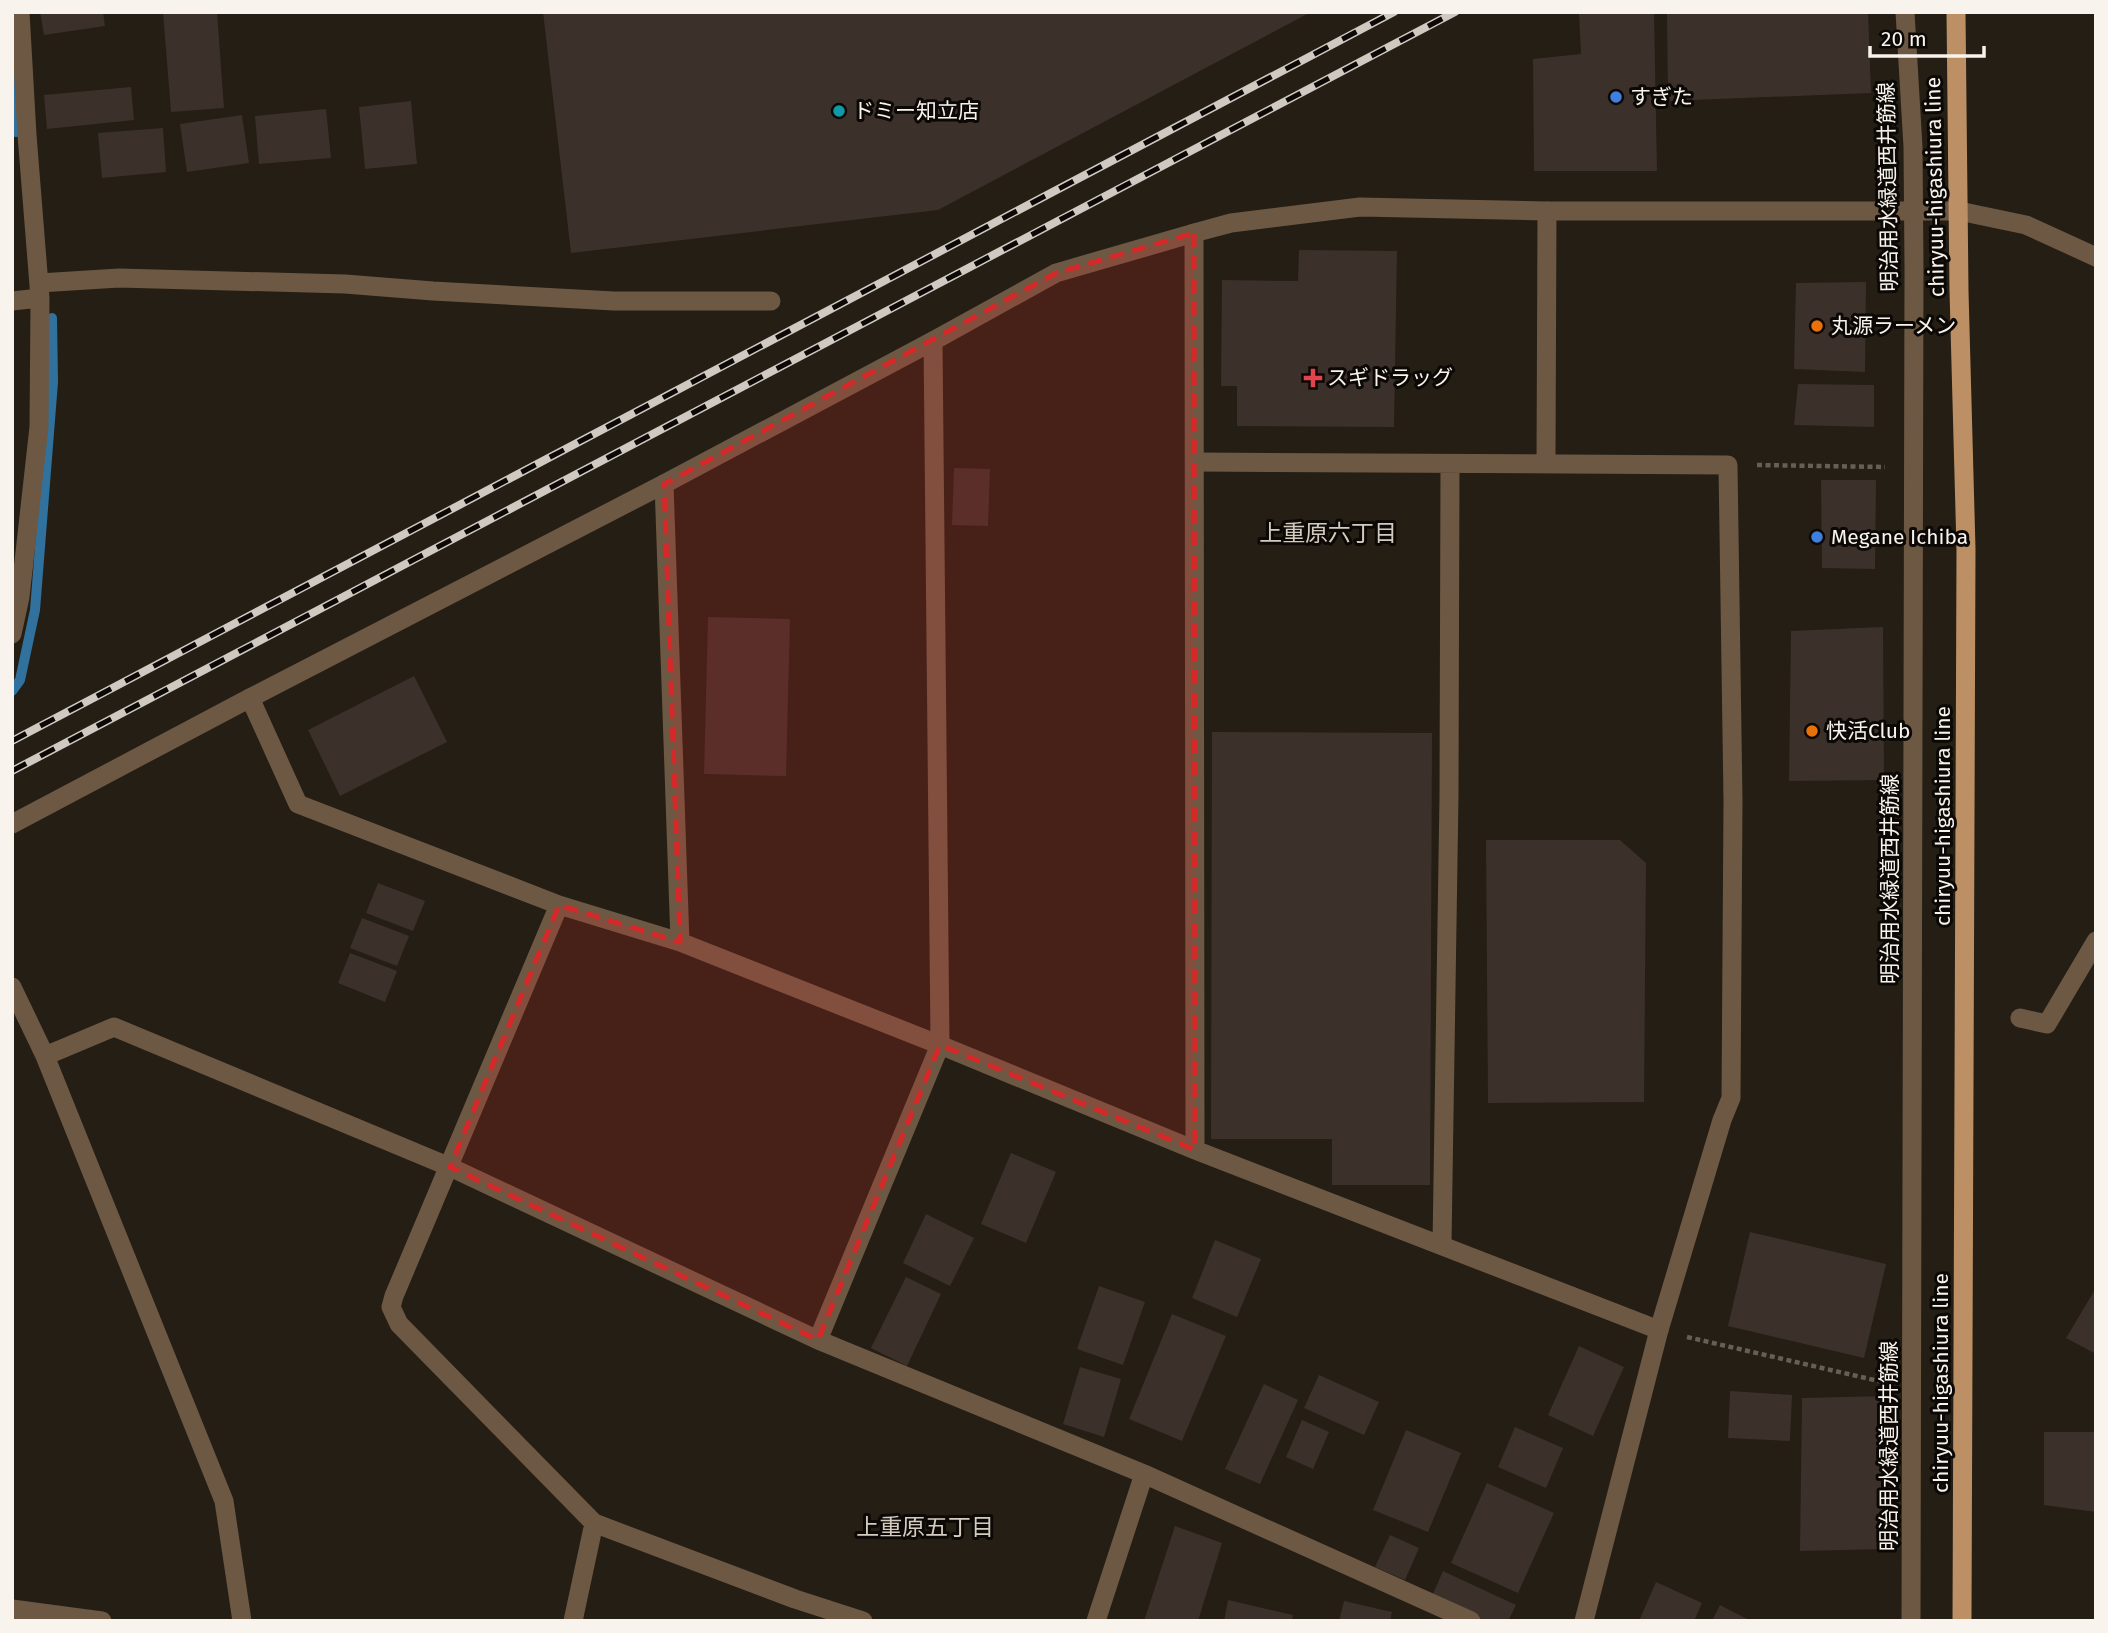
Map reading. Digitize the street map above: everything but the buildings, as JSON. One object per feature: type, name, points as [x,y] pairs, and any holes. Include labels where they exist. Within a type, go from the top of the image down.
[{"type":"main road","name":"chiryuu-higashiura line","points":[[1956,12],[1959,291],[1966,549],[1962,1621]]},
{"type":"street","points":[[12,634],[39,427],[39,291],[20,12]]},
{"type":"street","name":"明治用水緑道西井筋線","points":[[1905,12],[1913,147],[1910,1621]]},
{"type":"street","points":[[12,824],[664,484],[1056,273],[1194,233],[1231,223],[1360,206],[1547,211],[1959,211],[2026,225],[2096,257]]},
{"type":"street","points":[[1546,463],[1547,211]]},
{"type":"street","points":[[1194,233],[1195,1150]]},
{"type":"street","points":[[12,301],[39,291],[119,278],[345,284],[614,301],[771,301]]},
{"type":"street","points":[[818,1340],[940,1045],[933,341]]},
{"type":"street","points":[[1195,461],[1728,465],[1733,801],[1731,1098],[1659,1330],[1584,1621]]},
{"type":"street","points":[[1442,1244],[1449,796],[1450,464]]},
{"type":"street","points":[[664,484],[680,942]]},
{"type":"street","points":[[250,698],[298,804],[559,905],[680,942],[1195,1150],[1659,1330]]},
{"type":"street","points":[[559,905],[391,1307],[399,1324],[594,1523],[795,1599],[863,1621]]},
{"type":"street","points":[[2020,1018],[2047,1024],[2096,941]]},
{"type":"street","points":[[12,987],[45,1056],[224,1501],[242,1621]]},
{"type":"street","points":[[45,1056],[114,1027],[450,1167],[818,1340],[1144,1475],[1471,1621]]},
{"type":"street","points":[[1097,1621],[1144,1475]]},
{"type":"street","points":[[573,1621],[594,1523]]},
{"type":"street","points":[[12,1609],[102,1621]]},
{"type":"path","points":[[1728,465],[1913,467]]},
{"type":"path","points":[[1659,1330],[1912,1389]]},
{"type":"highlighted area","points":[[1194,233],[1195,1150],[940,1045],[818,1340],[450,1167],[559,905],[680,942],[664,484],[1056,273]]},
{"type":"waterway","points":[[12,67],[16,132]]},
{"type":"waterway","points":[[12,691],[20,680],[35,610],[53,382],[52,318]]},
{"type":"railway","points":[[12,741],[1394,12]]},
{"type":"railway","points":[[12,771],[1455,12]]},
{"type":"place","name":"すぎた","points":[[1616,97]]},
{"type":"place","name":"ドミー知立店","points":[[839,111]]},
{"type":"place","name":"丸源ラーメン","points":[[1817,326]]},
{"type":"place","name":"スギドラッグ","points":[[1313,378]]},
{"type":"place","name":"Megane Ichiba","points":[[1817,537]]},
{"type":"place","name":"快活Club","points":[[1812,731]]},
{"type":"district","name":"上重原六丁目","points":[[1328,533]]},
{"type":"district","name":"上重原五丁目","points":[[925,1527]]}]
